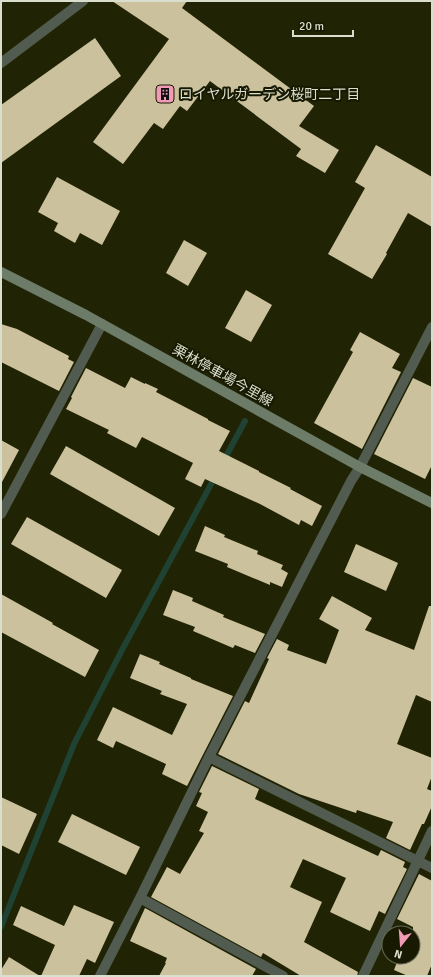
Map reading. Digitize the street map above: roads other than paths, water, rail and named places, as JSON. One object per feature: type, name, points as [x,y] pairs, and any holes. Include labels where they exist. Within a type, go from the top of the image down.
[{"type":"main road","name":"栗林停車場今里線","points":[[1,272],[102,324],[360,467],[432,503]]},
{"type":"street","points":[[1,63],[83,1]]},
{"type":"street","points":[[1,514],[102,324]]},
{"type":"street","points":[[100,976],[347,488],[360,467],[432,327]]},
{"type":"street","points":[[209,758],[432,868]]},
{"type":"street","points":[[363,976],[432,831]]},
{"type":"street","points":[[140,898],[283,976]]},
{"type":"waterway","points":[[223,462],[245,421]]},
{"type":"waterway","points":[[1,927],[74,744],[122,650],[216,475]]},
{"type":"place","name":"ロイヤルガーデン桜町二丁目","points":[[165,94]]}]
